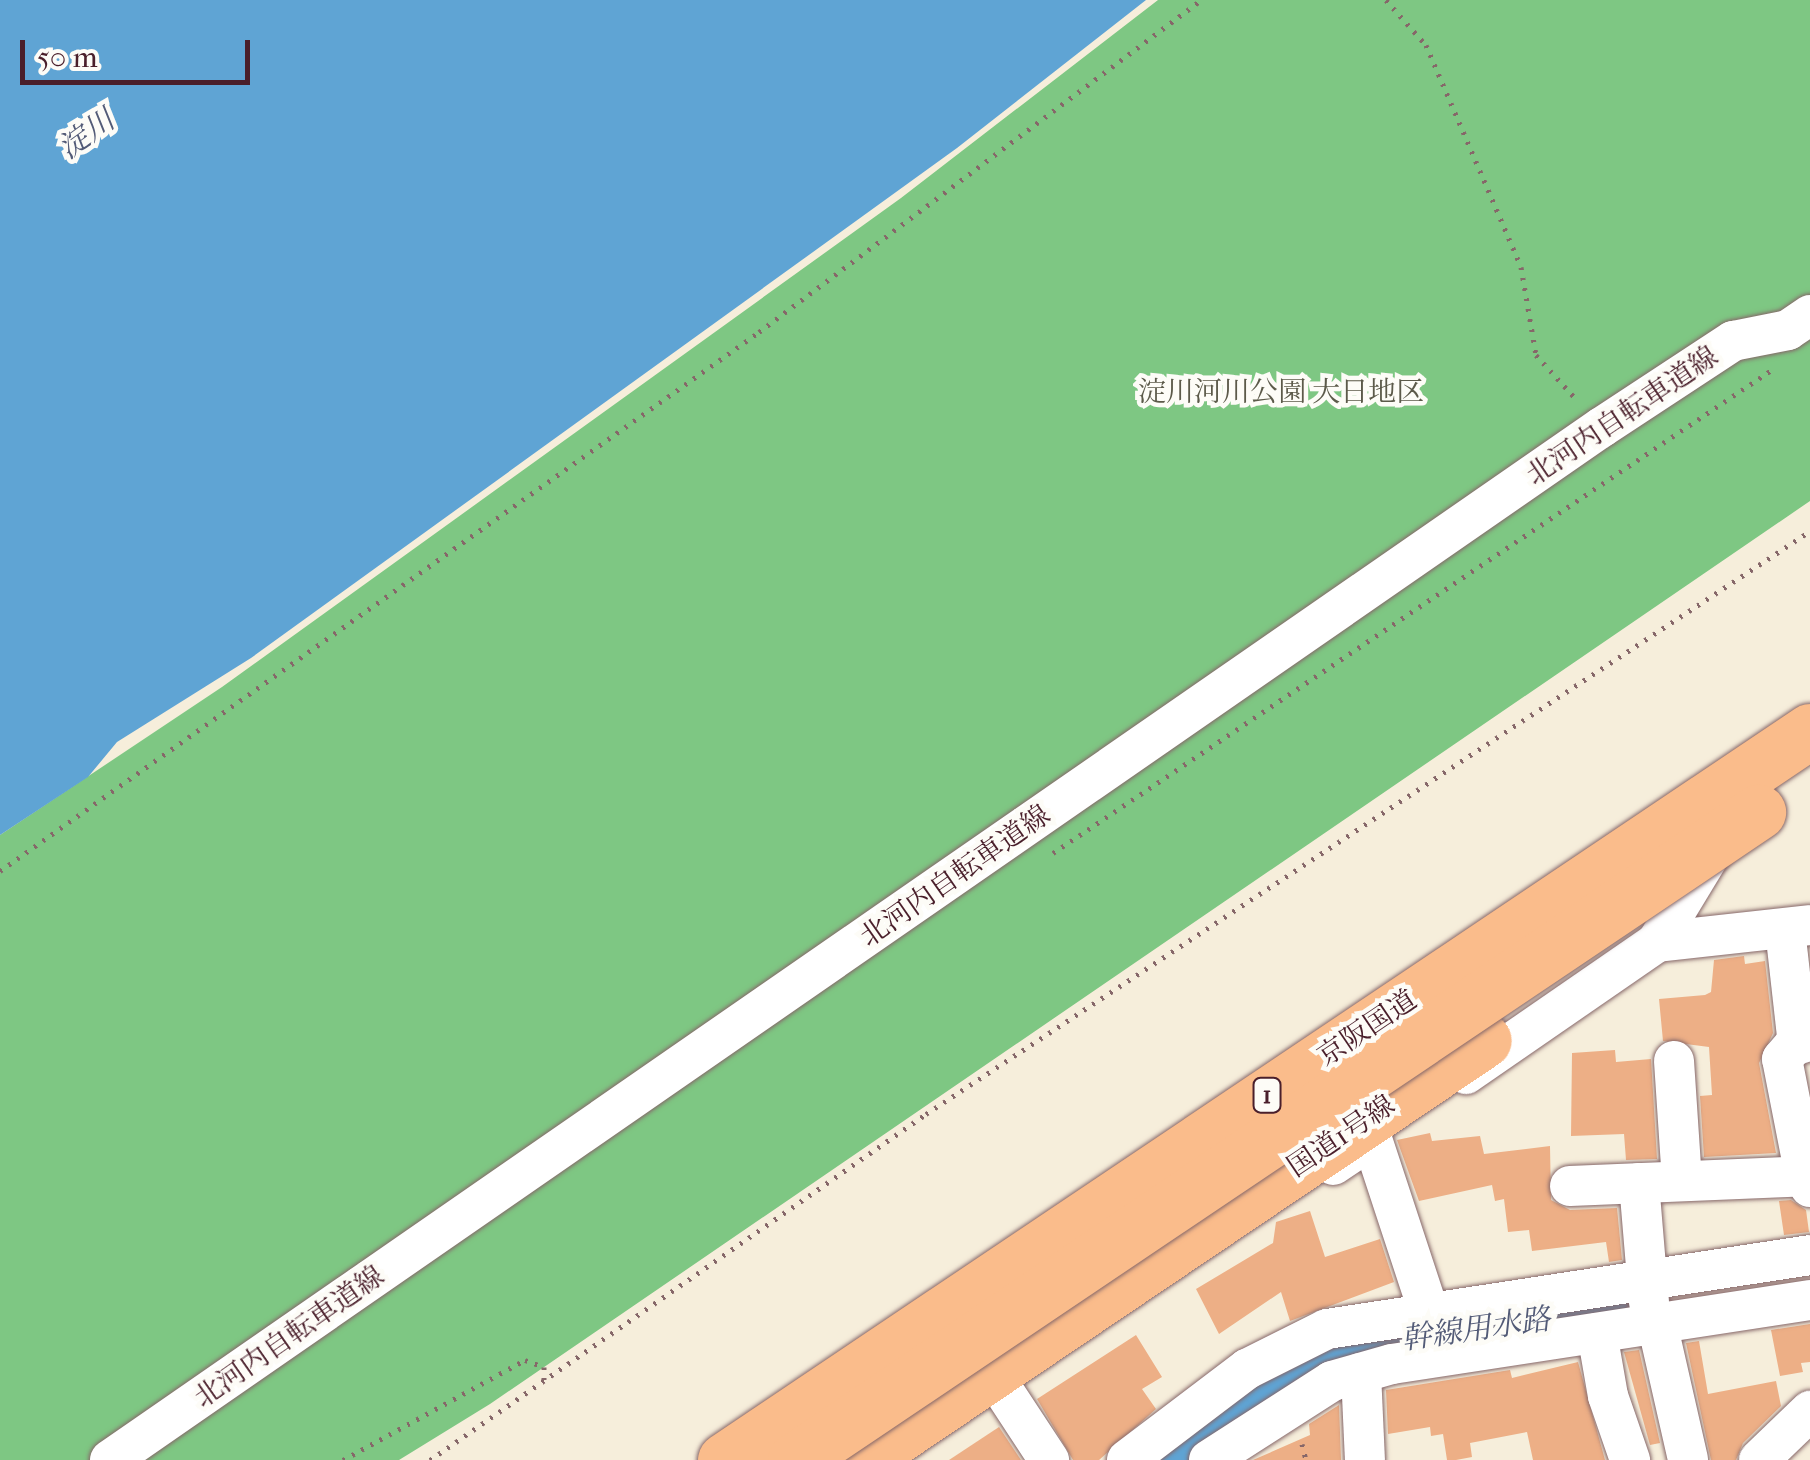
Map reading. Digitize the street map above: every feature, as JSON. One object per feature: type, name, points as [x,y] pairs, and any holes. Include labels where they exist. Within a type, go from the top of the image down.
[{"type":"highway","name":"京阪国道","points":[[725,1460],[1810,730]]},
{"type":"highway","name":"京阪国道","points":[[796,1460],[1805,780]]},
{"type":"highway","name":"国道1号線","points":[[861,1460],[1484,1040],[1805,780]]},
{"type":"street","name":"北河内自転車道線","points":[[110,1460],[1602,428],[1732,342],[1788,330],[1810,314]]},
{"type":"street","points":[[900,1460],[1657,942],[1810,700]]},
{"type":"street","points":[[1570,1186],[1807,1181],[1782,1058],[1804,1043],[1798,927],[1657,942]]},
{"type":"street","points":[[1674,1061],[1682,1181]]},
{"type":"street","points":[[1372,1139],[1428,1309]]},
{"type":"street","points":[[1640,1182],[1650,1306],[1688,1460]]},
{"type":"street","points":[[1209,1460],[1266,1418],[1361,1373],[1598,1333],[1650,1306],[1810,1255]]},
{"type":"street","points":[[1126,1460],[1287,1345],[1327,1329],[1428,1309],[1810,1300]]},
{"type":"street","points":[[1598,1333],[1608,1396],[1630,1460]]},
{"type":"street","points":[[1361,1373],[1365,1460]]},
{"type":"street","points":[[1003,1390],[1049,1460]]},
{"type":"street","points":[[1759,1460],[1810,1411]]},
{"type":"path","points":[[0,871],[759,332],[1201,0]]},
{"type":"path","points":[[1386,0],[1426,46],[1522,267],[1536,355],[1602,428]]},
{"type":"path","points":[[430,1460],[926,1114],[1810,531]]},
{"type":"path","points":[[343,1460],[525,1360],[544,1367],[544,1384]]},
{"type":"green space","name":"淀川河川公園 大日地区","points":[[1158,0],[1810,0],[1810,501],[490,1404],[399,1460],[0,1460],[0,835],[222,687],[901,198]]},
{"type":"water","name":"淀川","points":[[0,0],[1146,0],[957,148],[251,658],[117,742],[88,777],[0,835]]},
{"type":"building","points":[[1744,956],[1745,964],[1765,961],[1773,1033],[1759,1063],[1776,1153],[1704,1157],[1700,1096],[1712,1095],[1709,1047],[1663,1041],[1659,999],[1711,992],[1714,960]]},
{"type":"building","points":[[1615,1050],[1616,1062],[1651,1059],[1657,1159],[1626,1160],[1624,1134],[1571,1136],[1572,1053]]},
{"type":"building","points":[[1430,1133],[1432,1141],[1480,1136],[1484,1154],[1550,1146],[1551,1200],[1570,1210],[1617,1208],[1622,1260],[1609,1262],[1606,1242],[1532,1251],[1529,1230],[1508,1232],[1504,1199],[1495,1201],[1492,1185],[1419,1201],[1397,1140]]},
{"type":"building","points":[[1791,1200],[1806,1210],[1809,1232],[1784,1235],[1779,1201]]},
{"type":"building","points":[[1310,1211],[1325,1257],[1380,1239],[1394,1282],[1290,1321],[1281,1292],[1219,1334],[1196,1289],[1273,1243],[1276,1222]]},
{"type":"building","points":[[1810,1324],[1810,1362],[1801,1363],[1803,1372],[1780,1376],[1771,1330]]},
{"type":"building","points":[[1136,1335],[1162,1377],[1142,1389],[1156,1409],[1099,1460],[1073,1460],[1037,1399]]},
{"type":"building","points":[[1699,1341],[1708,1394],[1776,1381],[1781,1406],[1743,1443],[1736,1460],[1711,1460],[1686,1343]]},
{"type":"building","points":[[1639,1350],[1660,1443],[1650,1445],[1624,1352]]},
{"type":"building","points":[[1578,1362],[1605,1460],[1533,1460],[1527,1432],[1470,1443],[1472,1457],[1447,1460],[1443,1434],[1431,1436],[1430,1427],[1388,1434],[1386,1390],[1510,1370],[1512,1378]]},
{"type":"building","points":[[1339,1405],[1341,1460],[1253,1460],[1310,1435],[1309,1424]]},
{"type":"building","points":[[999,1427],[1021,1460],[949,1460]]},
{"type":"waterway","name":"幹線用水路","points":[[1174,1460],[1271,1387],[1328,1357],[1394,1341],[1629,1309]]}]
